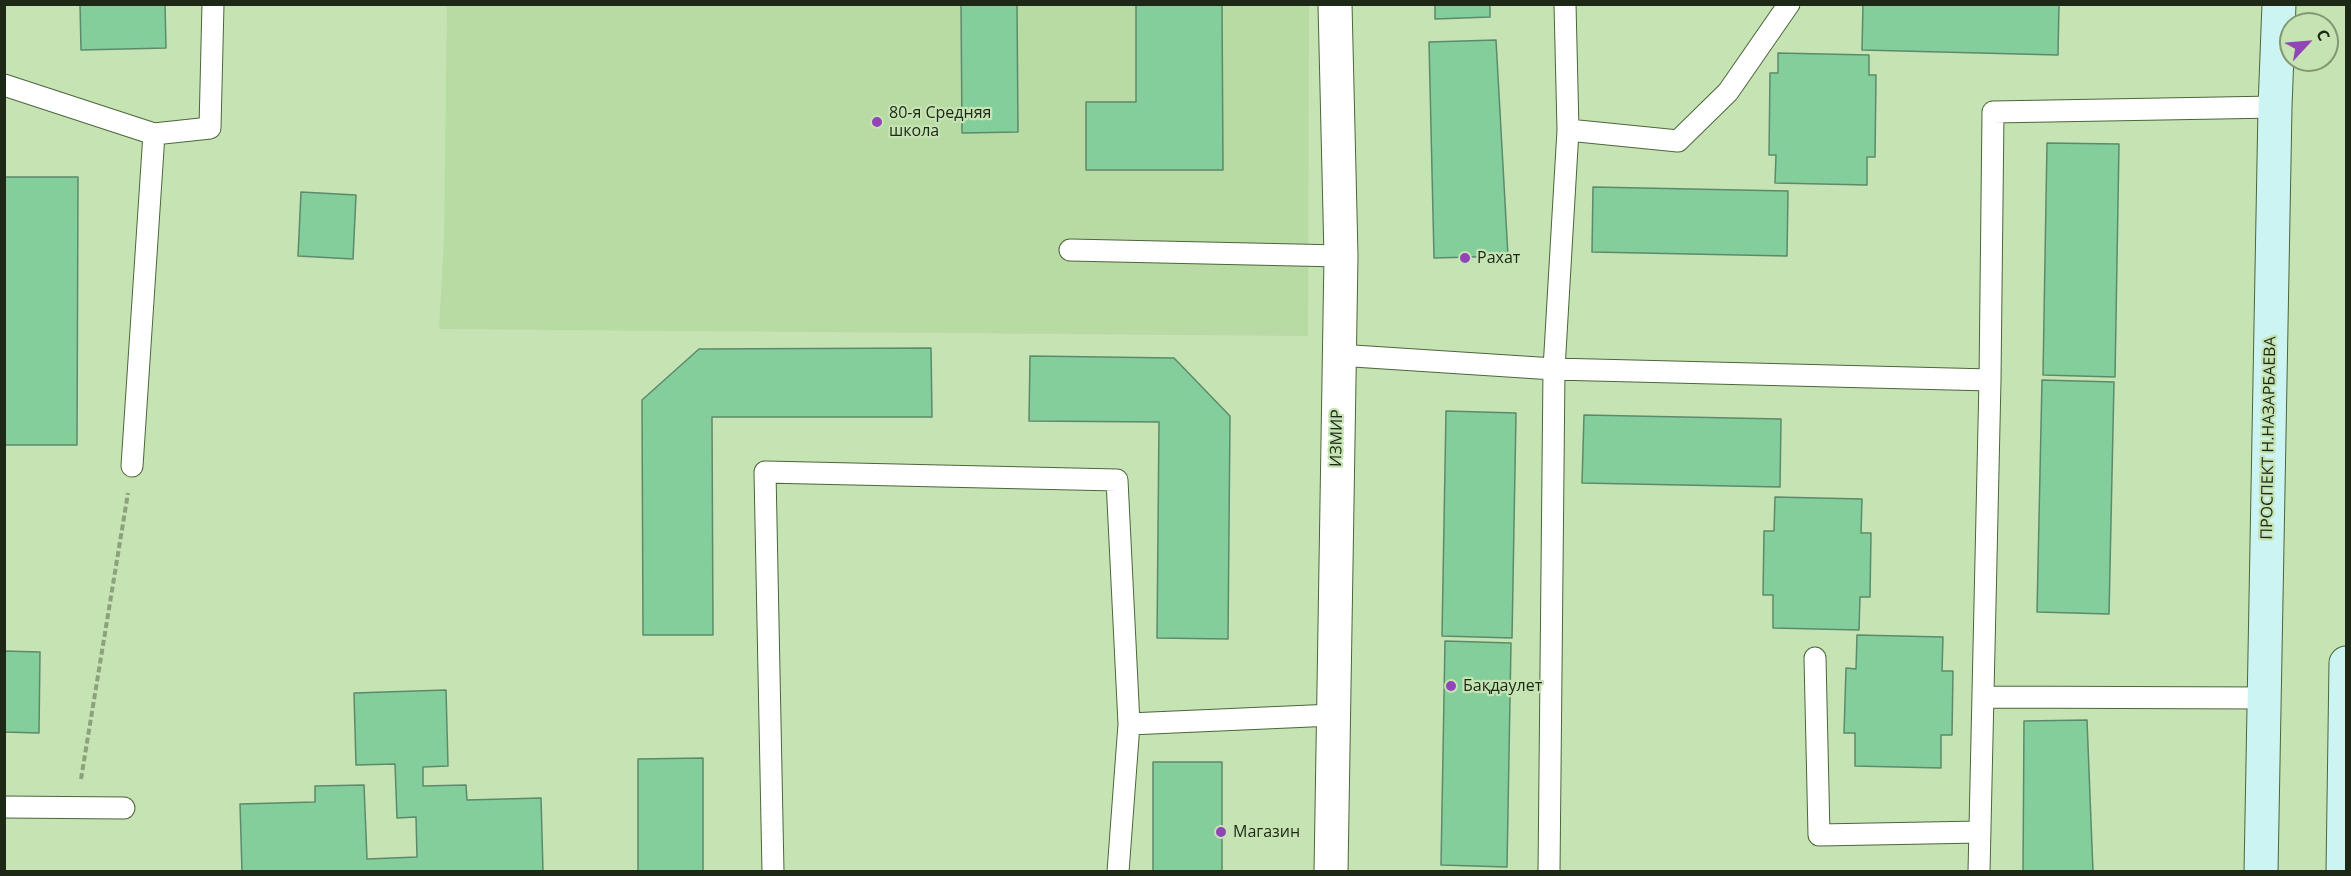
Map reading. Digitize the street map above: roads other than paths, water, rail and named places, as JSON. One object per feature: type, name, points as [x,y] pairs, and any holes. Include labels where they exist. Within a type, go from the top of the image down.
[{"type":"main road","name":"ПРОСПЕКТ Н.НАЗАРБАЕВА","points":[[2261,872],[2280,4]]},
{"type":"main road","points":[[2343,872],[2346,663]]},
{"type":"street","name":"ИЗМИР","points":[[1331,872],[1341,256],[1335,4]]},
{"type":"lane","points":[[4,85],[154,134],[210,128],[213,4]]},
{"type":"lane","points":[[1549,872],[1554,369],[1568,130],[1564,4]]},
{"type":"lane","points":[[1568,130],[1678,141],[1728,92],[1789,4]]},
{"type":"lane","points":[[1979,872],[1990,380],[1993,112],[2276,107]]},
{"type":"lane","points":[[132,466],[154,134]]},
{"type":"lane","points":[[1070,250],[1341,256]]},
{"type":"lane","points":[[1338,355],[1554,369],[1990,380]]},
{"type":"lane","points":[[773,872],[765,472],[1117,480],[1129,724],[1118,872]]},
{"type":"lane","points":[[1815,658],[1819,835],[1980,832]]},
{"type":"lane","points":[[1983,698],[2264,698]]},
{"type":"lane","points":[[1129,724],[1333,715]]},
{"type":"lane","points":[[4,807],[124,808]]},
{"type":"place","name":"80-я Средняя школа","points":[[877,122]]},
{"type":"place","name":"Рахат","points":[[1465,258]]},
{"type":"place","name":"Бақдаулет","points":[[1451,686]]},
{"type":"place","name":"Магазин","points":[[1221,832]]}]
